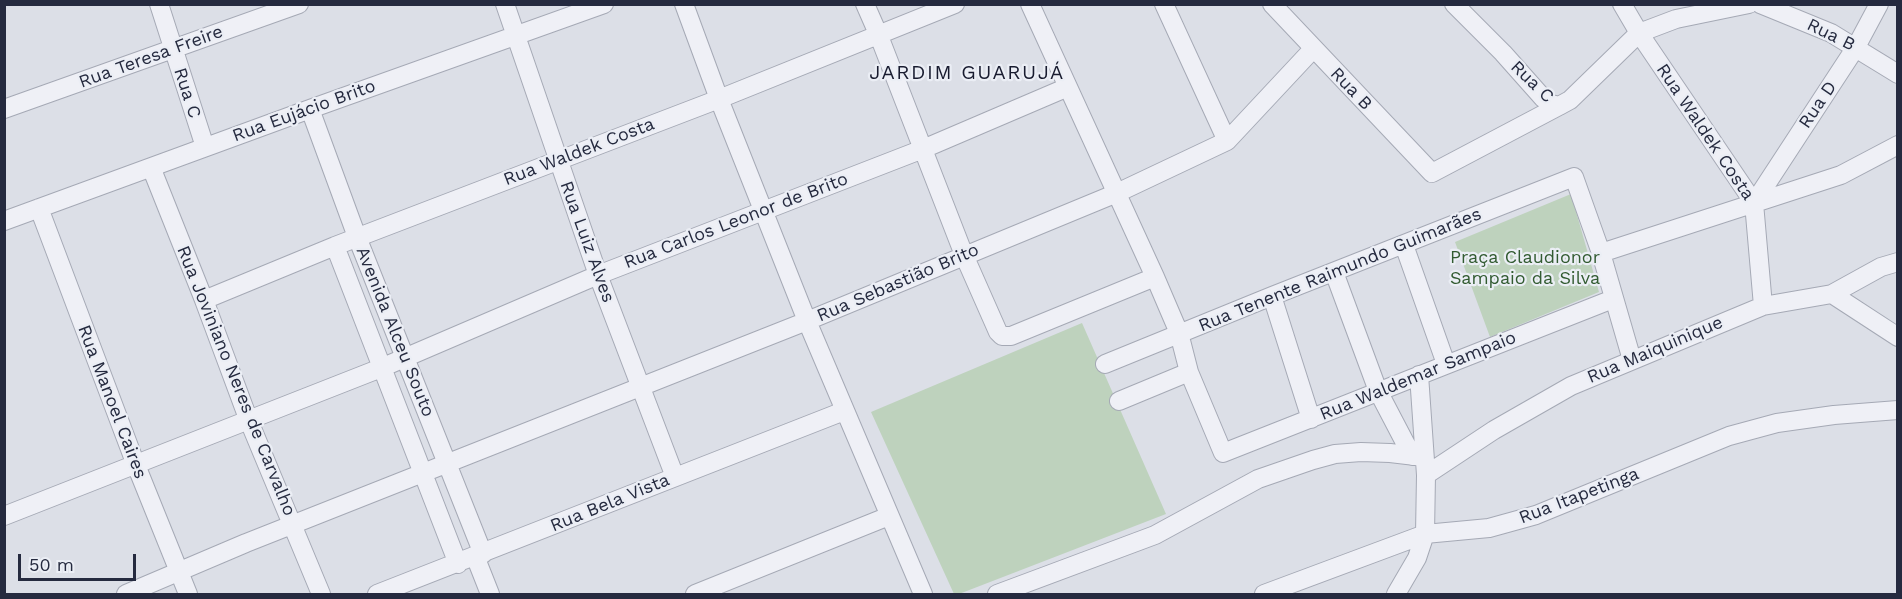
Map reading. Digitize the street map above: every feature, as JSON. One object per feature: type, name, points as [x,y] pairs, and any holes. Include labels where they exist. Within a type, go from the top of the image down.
[{"type":"street","name":"Rua C","points":[[159,4],[205,147]]},
{"type":"street","name":"Rua Teresa Freire","points":[[4,109],[299,4]]},
{"type":"street","name":"Rua Luiz Alves","points":[[505,4],[514,37],[598,275],[675,477]]},
{"type":"street","name":"Rua Eujácio Brito","points":[[4,221],[604,4]]},
{"type":"street","points":[[684,4],[807,321],[923,594]]},
{"type":"street","points":[[865,4],[964,255],[998,332],[1007,337],[1155,278]]},
{"type":"street","name":"Rua Waldek Costa","points":[[204,300],[357,237],[719,99],[955,4]]},
{"type":"street","points":[[1030,4],[1179,333],[1189,372],[1119,401]]},
{"type":"street","points":[[1164,4],[1227,141]]},
{"type":"street","name":"Rua B","points":[[1272,4],[1432,173],[1559,106]]},
{"type":"street","name":"Rua C","points":[[1455,4],[1543,98],[1559,106],[1570,100],[1639,33]]},
{"type":"street","name":"Rua Waldek Costa","points":[[1623,4],[1639,33],[1754,203],[1763,306]]},
{"type":"street","points":[[1639,33],[1676,19],[1749,4]]},
{"type":"street","name":"Rua B","points":[[1760,4],[1831,33],[1898,74]]},
{"type":"street","name":"Rua D","points":[[1754,203],[1856,47],[1879,4]]},
{"type":"street","name":"Rua Sebastião Brito","points":[[126,594],[293,524],[807,321],[1117,193],[1227,141],[1313,49]]},
{"type":"street","name":"Rua Carlos Leonor de Brito","points":[[4,516],[381,368],[598,275],[923,149],[1068,87]]},
{"type":"street","name":"Avenida Alceu Souto","points":[[310,109],[357,237],[449,464],[490,594]]},
{"type":"street","points":[[1632,360],[1601,253],[1841,175],[1898,145]]},
{"type":"street","name":"Rua Joviniano Neres de Carvalho","points":[[151,167],[249,421],[321,594]]},
{"type":"street","name":"Rua Tenente Raimundo Guimarães","points":[[1105,364],[1574,177],[1601,253]]},
{"type":"street","name":"Rua Manoel Caires","points":[[39,208],[136,465],[188,594]]},
{"type":"street","points":[[1404,245],[1446,364]]},
{"type":"street","name":"Avenida Alceu Souto","points":[[335,246],[458,564]]},
{"type":"street","name":"Rua Maiquinique","points":[[1421,463],[1494,430],[1571,386],[1632,360],[1763,306],[1832,294],[1881,267],[1898,262]]},
{"type":"street","points":[[1334,272],[1378,391],[1421,463]]},
{"type":"street","points":[[1832,294],[1898,337]]},
{"type":"street","points":[[1272,296],[1311,419]]},
{"type":"street","name":"Rua Waldemar Sampaio","points":[[1189,372],[1223,453],[1613,299]]},
{"type":"street","points":[[1396,594],[1417,558],[1425,534],[1419,375]]},
{"type":"street","name":"Rua Itapetinga","points":[[1264,594],[1425,534],[1489,528],[1536,515],[1729,436],[1778,423],[1834,415],[1898,410]]},
{"type":"street","name":"Rua Bela Vista","points":[[377,594],[844,411]]},
{"type":"street","points":[[998,594],[1155,535],[1258,479],[1312,460],[1335,454],[1361,452],[1390,453],[1421,463]]},
{"type":"street","points":[[695,594],[889,516]]},
{"type":"green space","name":"Praça Claudionor Sampaio da Silva","points":[[1571,194],[1599,292],[1490,337],[1455,242]]},
{"type":"green space","points":[[1082,323],[1166,514],[954,594],[871,412]]},
{"type":"district","name":"JARDIM GUARUJÁ","points":[[967,73]]}]
